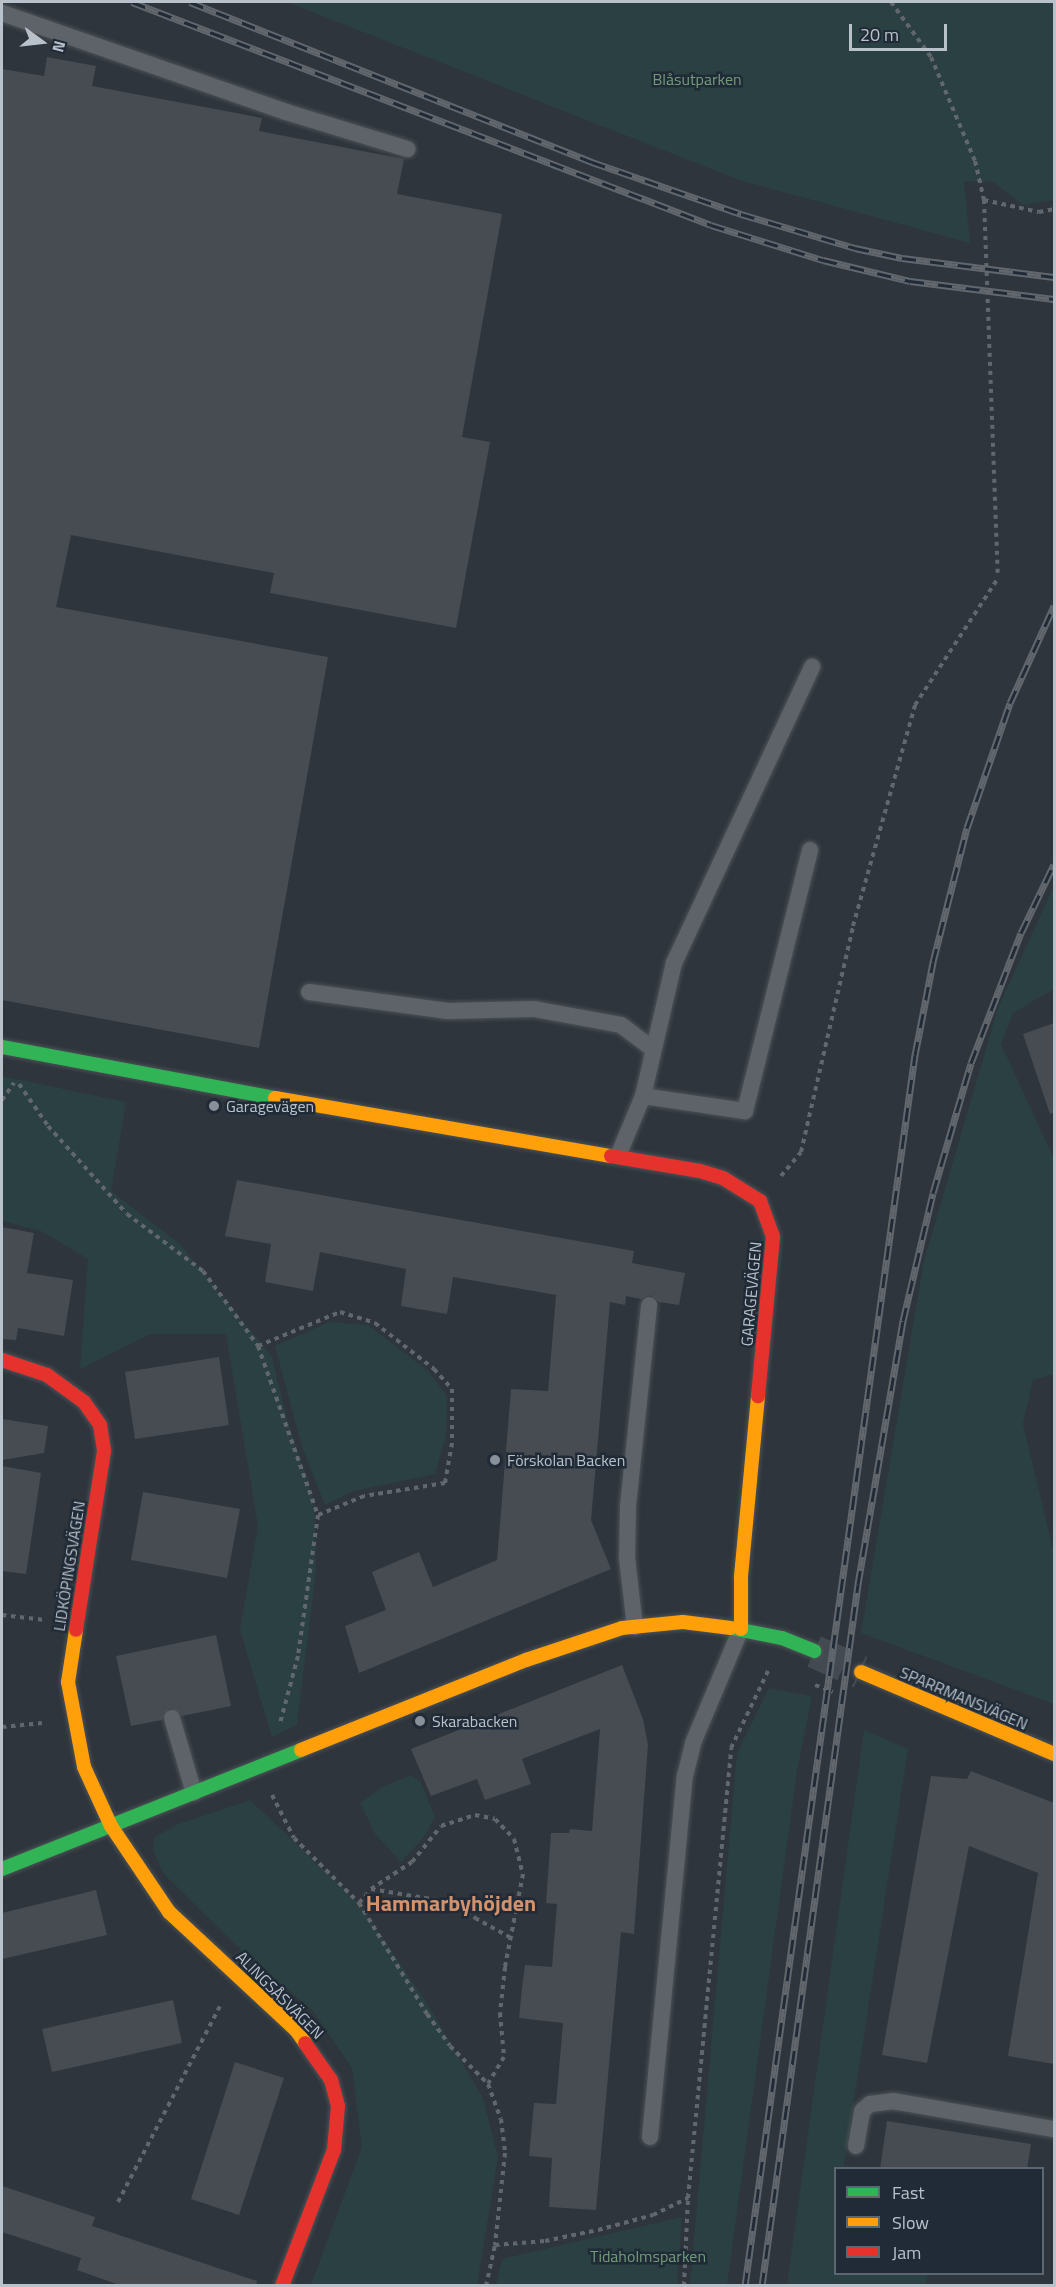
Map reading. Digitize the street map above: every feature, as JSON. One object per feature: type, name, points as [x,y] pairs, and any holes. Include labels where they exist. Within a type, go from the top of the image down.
[{"type":"street","name":"GARAGEVÄGEN","points":[[2,1047],[370,1116],[618,1156],[723,1178],[760,1201],[773,1237],[741,1576],[741,1629]]},
{"type":"street","name":"LIDKÖPINGSVÄGEN","points":[[2,1360],[47,1375],[84,1402],[100,1425],[104,1450],[68,1682],[72,1721],[84,1767],[111,1826]]},
{"type":"street","points":[[2,1869],[526,1660],[635,1627],[683,1622],[741,1629],[782,1638],[814,1651]]},
{"type":"street","name":"SPARRMANSVÄGEN","points":[[861,1672],[1054,1754]]},
{"type":"street","name":"ALINGSÅSVÄGEN","points":[[111,1826],[169,1912],[296,2030],[316,2055],[331,2080],[338,2106],[334,2150],[282,2286]]},
{"type":"lane","points":[[2,13],[286,112],[407,149]]},
{"type":"lane","points":[[618,1156],[643,1096],[674,963],[812,667]]},
{"type":"lane","points":[[643,1096],[745,1111],[810,850]]},
{"type":"lane","points":[[309,992],[448,1011],[534,1009],[621,1025],[654,1049]]},
{"type":"lane","points":[[635,1627],[627,1558],[628,1506],[649,1305]]},
{"type":"lane","points":[[650,2137],[685,1776],[693,1743],[741,1629]]},
{"type":"lane","points":[[172,1718],[194,1793]]},
{"type":"lane","points":[[856,2146],[862,2111],[870,2104],[893,2101],[1054,2129]]},
{"type":"path","points":[[801,1152],[853,926],[915,705],[998,578],[984,200],[975,161],[931,57],[891,2]]},
{"type":"path","points":[[984,200],[1039,212],[1054,209]]},
{"type":"path","points":[[16,1080],[48,1126],[127,1214],[203,1271],[258,1346],[318,1515],[298,1656],[270,1762],[271,1792],[294,1838],[359,1904],[427,2014],[450,2046],[488,2084],[501,2120],[505,2152],[495,2245],[486,2286]]},
{"type":"path","points":[[258,1346],[340,1312],[375,1323],[434,1369],[452,1389],[452,1443],[445,1483],[364,1496],[318,1515]]},
{"type":"path","points":[[684,2286],[688,2198],[731,1748],[782,1638]]},
{"type":"path","points":[[2,1727],[72,1721]]},
{"type":"path","points":[[359,1904],[371,1888],[412,1862],[441,1826],[475,1815],[495,1818],[514,1839],[523,1874],[500,2013],[504,2057],[488,2084]]},
{"type":"path","points":[[371,1888],[461,1904],[475,1918],[513,1939]]},
{"type":"path","points":[[118,2202],[236,1973]]},
{"type":"path","points":[[495,2245],[546,2241],[598,2230],[653,2215],[688,2198]]},
{"type":"green space","name":"Blåsutparken","points":[[287,2],[1054,2],[1054,200],[1023,205],[993,182],[964,181],[970,243],[739,180]]},
{"type":"green space","points":[[1054,886],[1054,989],[1013,1013],[1001,1044],[1054,1159],[1054,1374],[1033,1380],[1023,1424],[1054,1554],[1054,1704],[861,1633],[924,1261],[998,1008]]},
{"type":"green space","points":[[2,1076],[126,1102],[111,1191],[181,1245],[272,1357],[286,1416],[314,1500],[316,1570],[297,1725],[272,1737],[240,1630],[258,1525],[226,1334],[151,1334],[80,1369],[88,1259],[41,1231],[2,1221]]},
{"type":"green space","points":[[329,1322],[368,1325],[428,1371],[447,1396],[446,1435],[435,1474],[354,1491],[325,1505],[302,1447],[275,1346]]},
{"type":"green space","points":[[769,1688],[811,1696],[811,1702],[797,1771],[727,2285],[690,2285],[737,1753]]},
{"type":"green space","points":[[864,1730],[908,1749],[844,2165],[855,2167],[834,2167],[834,2275],[928,2275],[926,2285],[787,2285]]},
{"type":"green space","points":[[411,1775],[420,1781],[435,1817],[424,1837],[401,1862],[375,1834],[360,1803],[384,1786]]},
{"type":"green space","points":[[250,1800],[359,1903],[426,2002],[483,2098],[498,2157],[477,2285],[311,2285],[362,2147],[352,2068],[313,2011],[236,1945],[163,1873],[153,1850],[155,1837],[178,1824]]},
{"type":"green space","name":"Tidaholmsparken","points":[[682,2217],[677,2285],[496,2285],[502,2259]]},
{"type":"building","points":[[47,57],[96,66],[92,86],[262,118],[259,131],[404,159],[397,194],[502,214],[462,437],[490,442],[456,628],[270,593],[274,573],[71,535],[56,607],[328,657],[259,1048],[2,1000],[2,69],[44,76]]},
{"type":"building","points":[[1054,1023],[1054,1113],[1050,1114],[1023,1034]]},
{"type":"building","points":[[237,1180],[634,1251],[632,1263],[685,1273],[679,1305],[659,1302],[650,1295],[641,1299],[626,1296],[625,1305],[610,1302],[591,1520],[611,1569],[359,1673],[345,1626],[386,1610],[372,1572],[419,1552],[433,1587],[497,1560],[511,1389],[548,1391],[556,1295],[453,1277],[447,1314],[401,1306],[406,1269],[320,1252],[313,1291],[265,1282],[271,1244],[225,1236]]},
{"type":"building","points":[[2,1227],[34,1233],[27,1273],[73,1280],[64,1336],[18,1328],[16,1340],[2,1339]]},
{"type":"building","points":[[219,1357],[229,1425],[135,1439],[125,1372]]},
{"type":"building","points":[[2,1419],[48,1426],[44,1453],[2,1460]]},
{"type":"building","points":[[2,1466],[41,1473],[26,1574],[2,1571]]},
{"type":"building","points":[[143,1492],[240,1509],[227,1578],[131,1560]]},
{"type":"building","points":[[216,1635],[231,1706],[182,1716],[170,1708],[162,1720],[131,1726],[116,1656]]},
{"type":"building","points":[[622,1665],[643,1719],[648,1745],[634,1934],[621,1932],[596,2210],[549,2207],[552,2158],[529,2156],[534,2103],[556,2104],[563,2023],[519,2018],[522,1988],[525,1965],[552,1967],[557,1904],[546,1903],[551,1833],[569,1833],[570,1829],[592,1831],[600,1729],[522,1759],[531,1784],[485,1800],[477,1779],[431,1796],[411,1749]]},
{"type":"building","points":[[971,1771],[1054,1803],[1054,2064],[1008,2056],[1038,1873],[969,1846],[927,2063],[882,2055],[931,1776],[967,1779]]},
{"type":"building","points":[[96,1890],[107,1935],[2,1959],[2,1913]]},
{"type":"building","points":[[173,2000],[182,2043],[52,2072],[42,2029]]},
{"type":"building","points":[[235,2062],[284,2078],[239,2215],[191,2199]]},
{"type":"building","points":[[887,2121],[1031,2144],[1027,2167],[880,2167]]},
{"type":"building","points":[[2,2186],[95,2217],[92,2226],[257,2281],[256,2286],[122,2286],[77,2270],[81,2258],[2,2232]]},
{"type":"tunnel","points":[[814,1651],[861,1672]]},
{"type":"railway","points":[[132,2],[711,225],[823,260],[910,281],[1054,299]]},
{"type":"railway","points":[[190,2],[592,162],[741,214],[855,248],[902,258],[1054,277]]},
{"type":"railway","points":[[745,2286],[915,1055],[933,962],[967,828],[1010,703],[1054,606]]},
{"type":"railway","points":[[762,2286],[858,1584],[903,1321],[933,1193],[971,1063],[1021,933],[1054,864]]},
{"type":"traffic: fast","points":[[2,1047],[275,1098]]},
{"type":"traffic: fast","points":[[731,1628],[782,1638],[814,1651]]},
{"type":"traffic: fast","points":[[2,1869],[301,1750]]},
{"type":"traffic: slow","points":[[275,1098],[611,1156]]},
{"type":"traffic: slow","points":[[741,1629],[741,1576],[758,1396]]},
{"type":"traffic: slow","points":[[301,1750],[526,1660],[622,1628],[683,1622],[731,1628]]},
{"type":"traffic: slow","points":[[76,1630],[68,1682],[84,1767],[111,1826],[169,1912],[296,2030],[305,2043]]},
{"type":"traffic: slow","points":[[861,1672],[1054,1754]]},
{"type":"traffic: jam","points":[[611,1156],[700,1171],[723,1178],[760,1201],[773,1237],[758,1396]]},
{"type":"traffic: jam","points":[[2,1360],[47,1375],[84,1402],[100,1425],[104,1451],[76,1630]]},
{"type":"traffic: jam","points":[[282,2286],[334,2150],[338,2106],[331,2080],[305,2043]]},
{"type":"place","name":"Garagevägen","points":[[214,1106]]},
{"type":"place","name":"Förskolan Backen","points":[[495,1460]]},
{"type":"place","name":"Skarabacken","points":[[420,1721]]},
{"type":"district","name":"Hammarbyhöjden","points":[[451,1904]]}]
